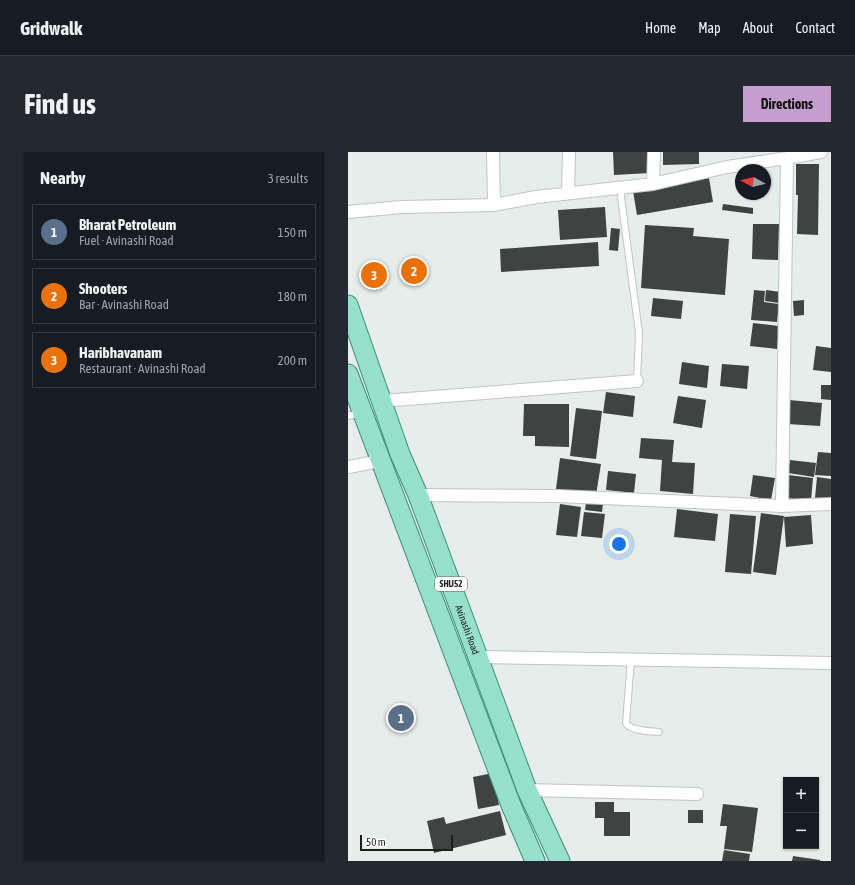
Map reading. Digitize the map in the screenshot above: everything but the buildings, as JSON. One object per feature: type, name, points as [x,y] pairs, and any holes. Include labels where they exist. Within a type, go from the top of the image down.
[{"type":"main road","name":"Avinashi Road","points":[[348,306],[400,454],[418,495],[527,790],[560,861]]},
{"type":"main road","name":"Avinashi Road","points":[[348,374],[355,414],[380,461],[397,502],[511,805],[535,861]]},
{"type":"street","points":[[493,152],[494,205]]},
{"type":"street","points":[[568,193],[569,152]]},
{"type":"street","points":[[653,184],[654,152]]},
{"type":"street","points":[[348,212],[402,207],[494,205],[536,197],[653,184],[727,167],[756,157],[787,158],[821,152]]},
{"type":"street","points":[[782,506],[787,158]]},
{"type":"street","points":[[382,401],[637,381]]},
{"type":"street","points":[[348,467],[380,461]]},
{"type":"street","points":[[418,495],[558,496],[782,506],[831,504]]},
{"type":"street","points":[[477,656],[831,663]]},
{"type":"street","points":[[527,790],[697,794]]},
{"type":"lane","points":[[622,188],[621,198],[640,333],[637,381]]},
{"type":"lane","points":[[631,659],[627,726],[631,728],[659,732]]},
{"type":"place","name":"Shooters","points":[[414,271]]},
{"type":"place","name":"Haribhavanam","points":[[374,275]]},
{"type":"place","name":"Bharat Petroleum","points":[[401,718]]}]
